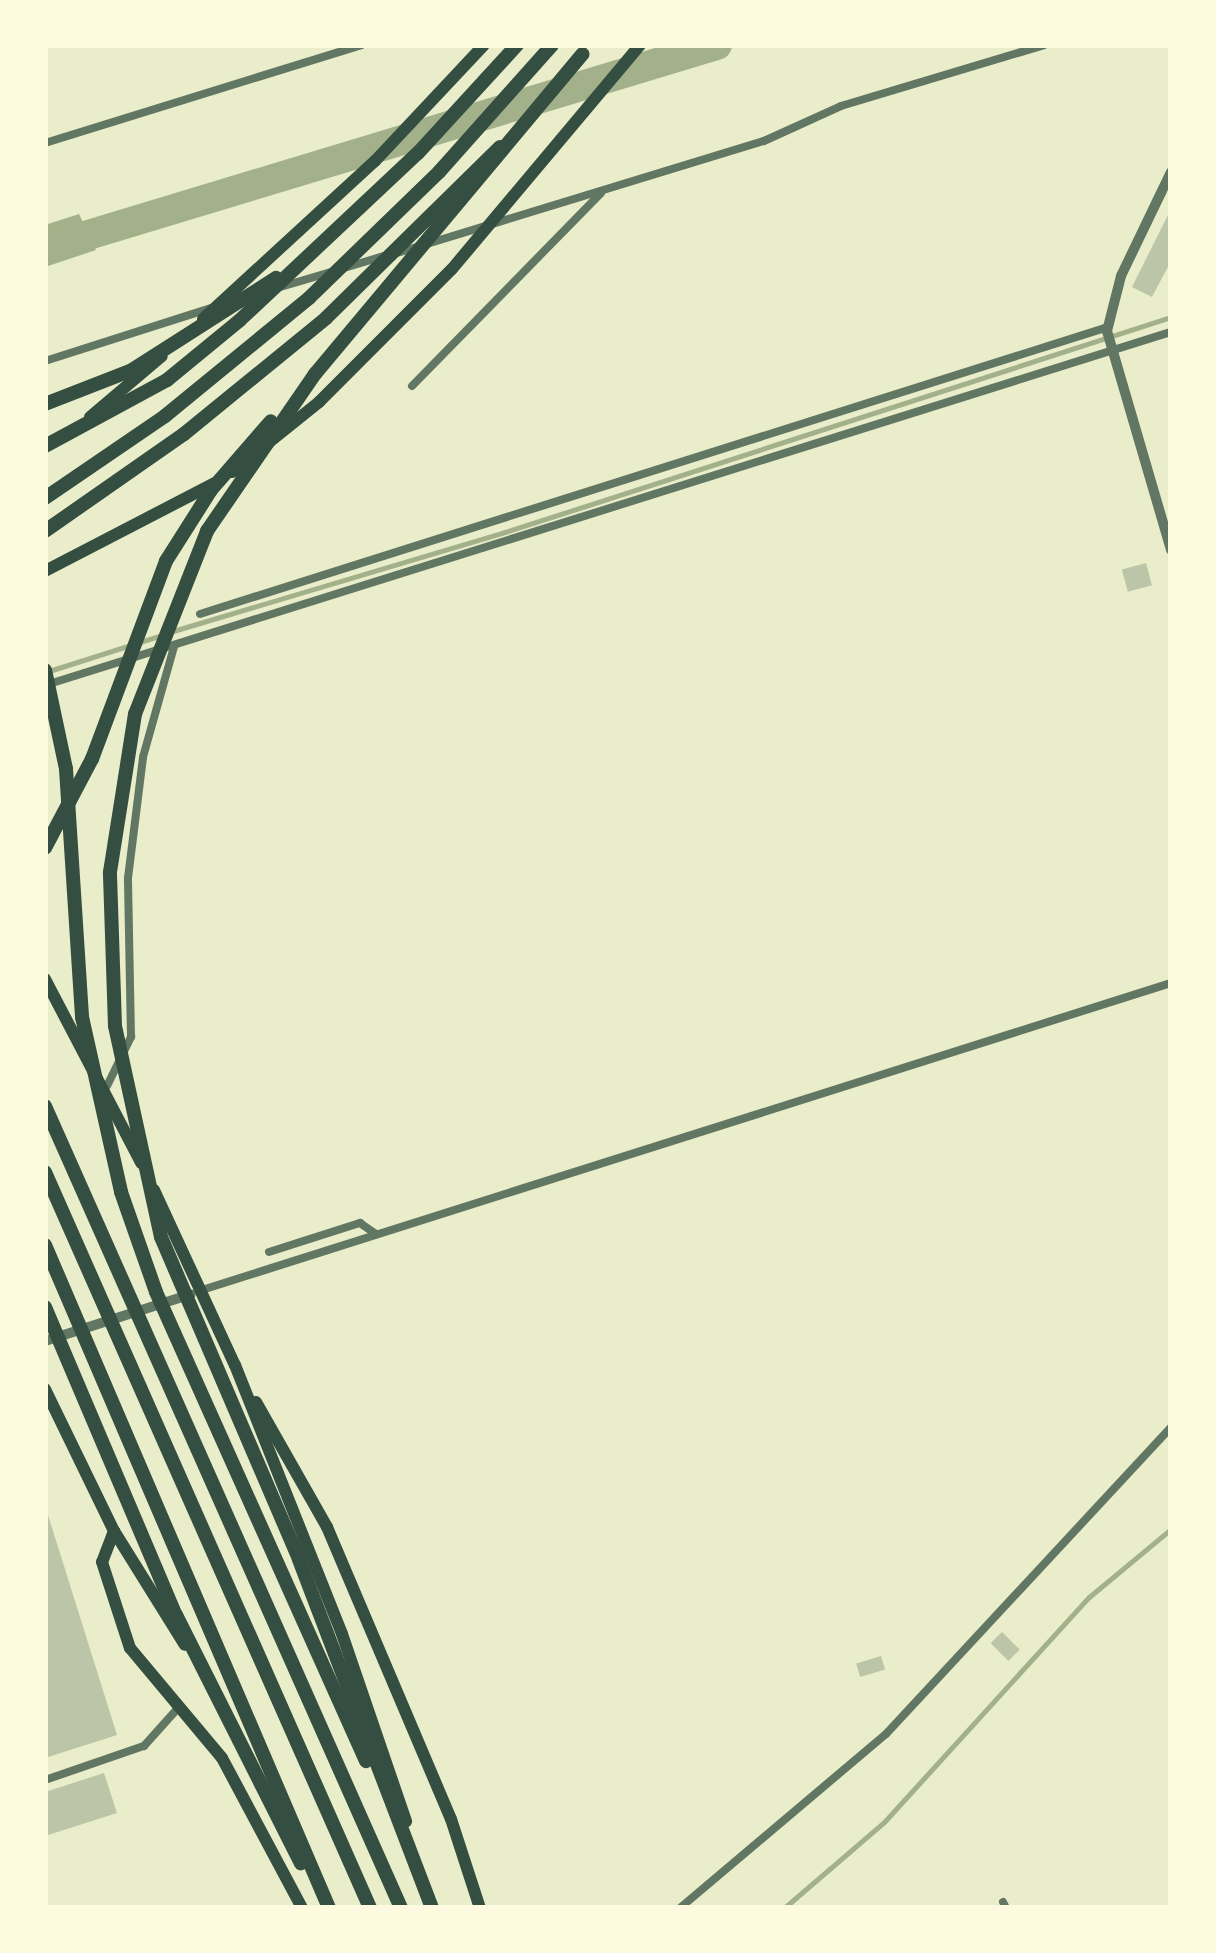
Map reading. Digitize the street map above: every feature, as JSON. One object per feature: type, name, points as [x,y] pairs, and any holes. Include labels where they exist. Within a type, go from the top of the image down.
[{"type":"highway","points":[[45,449],[304,228],[484,45]]},
{"type":"highway","points":[[45,449],[167,380],[351,220],[517,45]]},
{"type":"highway","points":[[45,498],[165,416],[309,298],[439,172],[552,45]]},
{"type":"highway","points":[[45,571],[236,469],[319,402],[452,269],[640,45]]},
{"type":"highway","points":[[45,848],[92,759],[166,561],[211,490],[315,374],[587,49]]},
{"type":"highway","points":[[45,531],[184,434],[326,318],[458,193],[587,49]]},
{"type":"highway","points":[[45,404],[90,390],[183,341],[351,220]]},
{"type":"highway","points":[[315,374],[207,531],[150,664],[116,820],[110,974],[124,1085],[161,1237],[299,1559],[426,1892]]},
{"type":"highway","points":[[45,670],[66,769],[82,1017],[121,1192],[164,1309],[434,1908]]},
{"type":"highway","points":[[45,979],[107,1086],[235,1365],[342,1634],[434,1908]]},
{"type":"highway","points":[[45,1106],[401,1908]]},
{"type":"highway","points":[[45,1172],[370,1908]]},
{"type":"highway","points":[[45,1245],[329,1908]]},
{"type":"highway","points":[[45,1307],[176,1616],[329,1908]]},
{"type":"highway","points":[[235,1365],[327,1528],[450,1820],[480,1908]]},
{"type":"highway","points":[[45,1388],[114,1530],[329,1908]]},
{"type":"highway","points":[[114,1530],[102,1562],[114,1614],[138,1660],[222,1758],[302,1908]]},
{"type":"street","points":[[45,143],[362,45]]},
{"type":"street","points":[[45,361],[764,141],[841,106],[1044,45]]},
{"type":"street","points":[[1171,172],[1121,276],[1107,329],[1108,349],[1171,550]]},
{"type":"street","points":[[412,386],[604,190]]},
{"type":"street","points":[[200,614],[1107,329]]},
{"type":"street","points":[[45,686],[1171,332]]},
{"type":"street","points":[[812,420],[818,442]]},
{"type":"street","points":[[530,509],[536,531]]},
{"type":"street","points":[[247,599],[253,620]]},
{"type":"street","points":[[107,1086],[131,1037],[128,878],[144,757],[174,647]]},
{"type":"street","points":[[45,1341],[1171,983]]},
{"type":"street","points":[[269,1252],[360,1223],[377,1235]]},
{"type":"street","points":[[680,1908],[886,1734],[1171,1427]]},
{"type":"street","points":[[45,1780],[144,1746],[179,1707]]},
{"type":"shaded area","points":[[79,214],[96,250],[45,267],[45,225]]},
{"type":"building","points":[[1171,209],[1171,261],[1152,297],[1132,287]]},
{"type":"building","points":[[1146,563],[1152,585],[1128,592],[1122,569]]},
{"type":"building","points":[[48,1515],[117,1735],[45,1758],[45,1516]]},
{"type":"building","points":[[1002,1632],[1020,1650],[1008,1661],[991,1643]]},
{"type":"building","points":[[881,1656],[885,1669],[860,1677],[856,1664]]},
{"type":"building","points":[[104,1773],[117,1813],[45,1836],[45,1792]]},
{"type":"waterway","points":[[45,248],[717,45]]},
{"type":"waterway","points":[[173,631],[505,532],[1171,317]]},
{"type":"waterway","points":[[49,671],[162,635]]},
{"type":"waterway","points":[[784,1908],[885,1821],[1089,1597],[1171,1529]]}]
